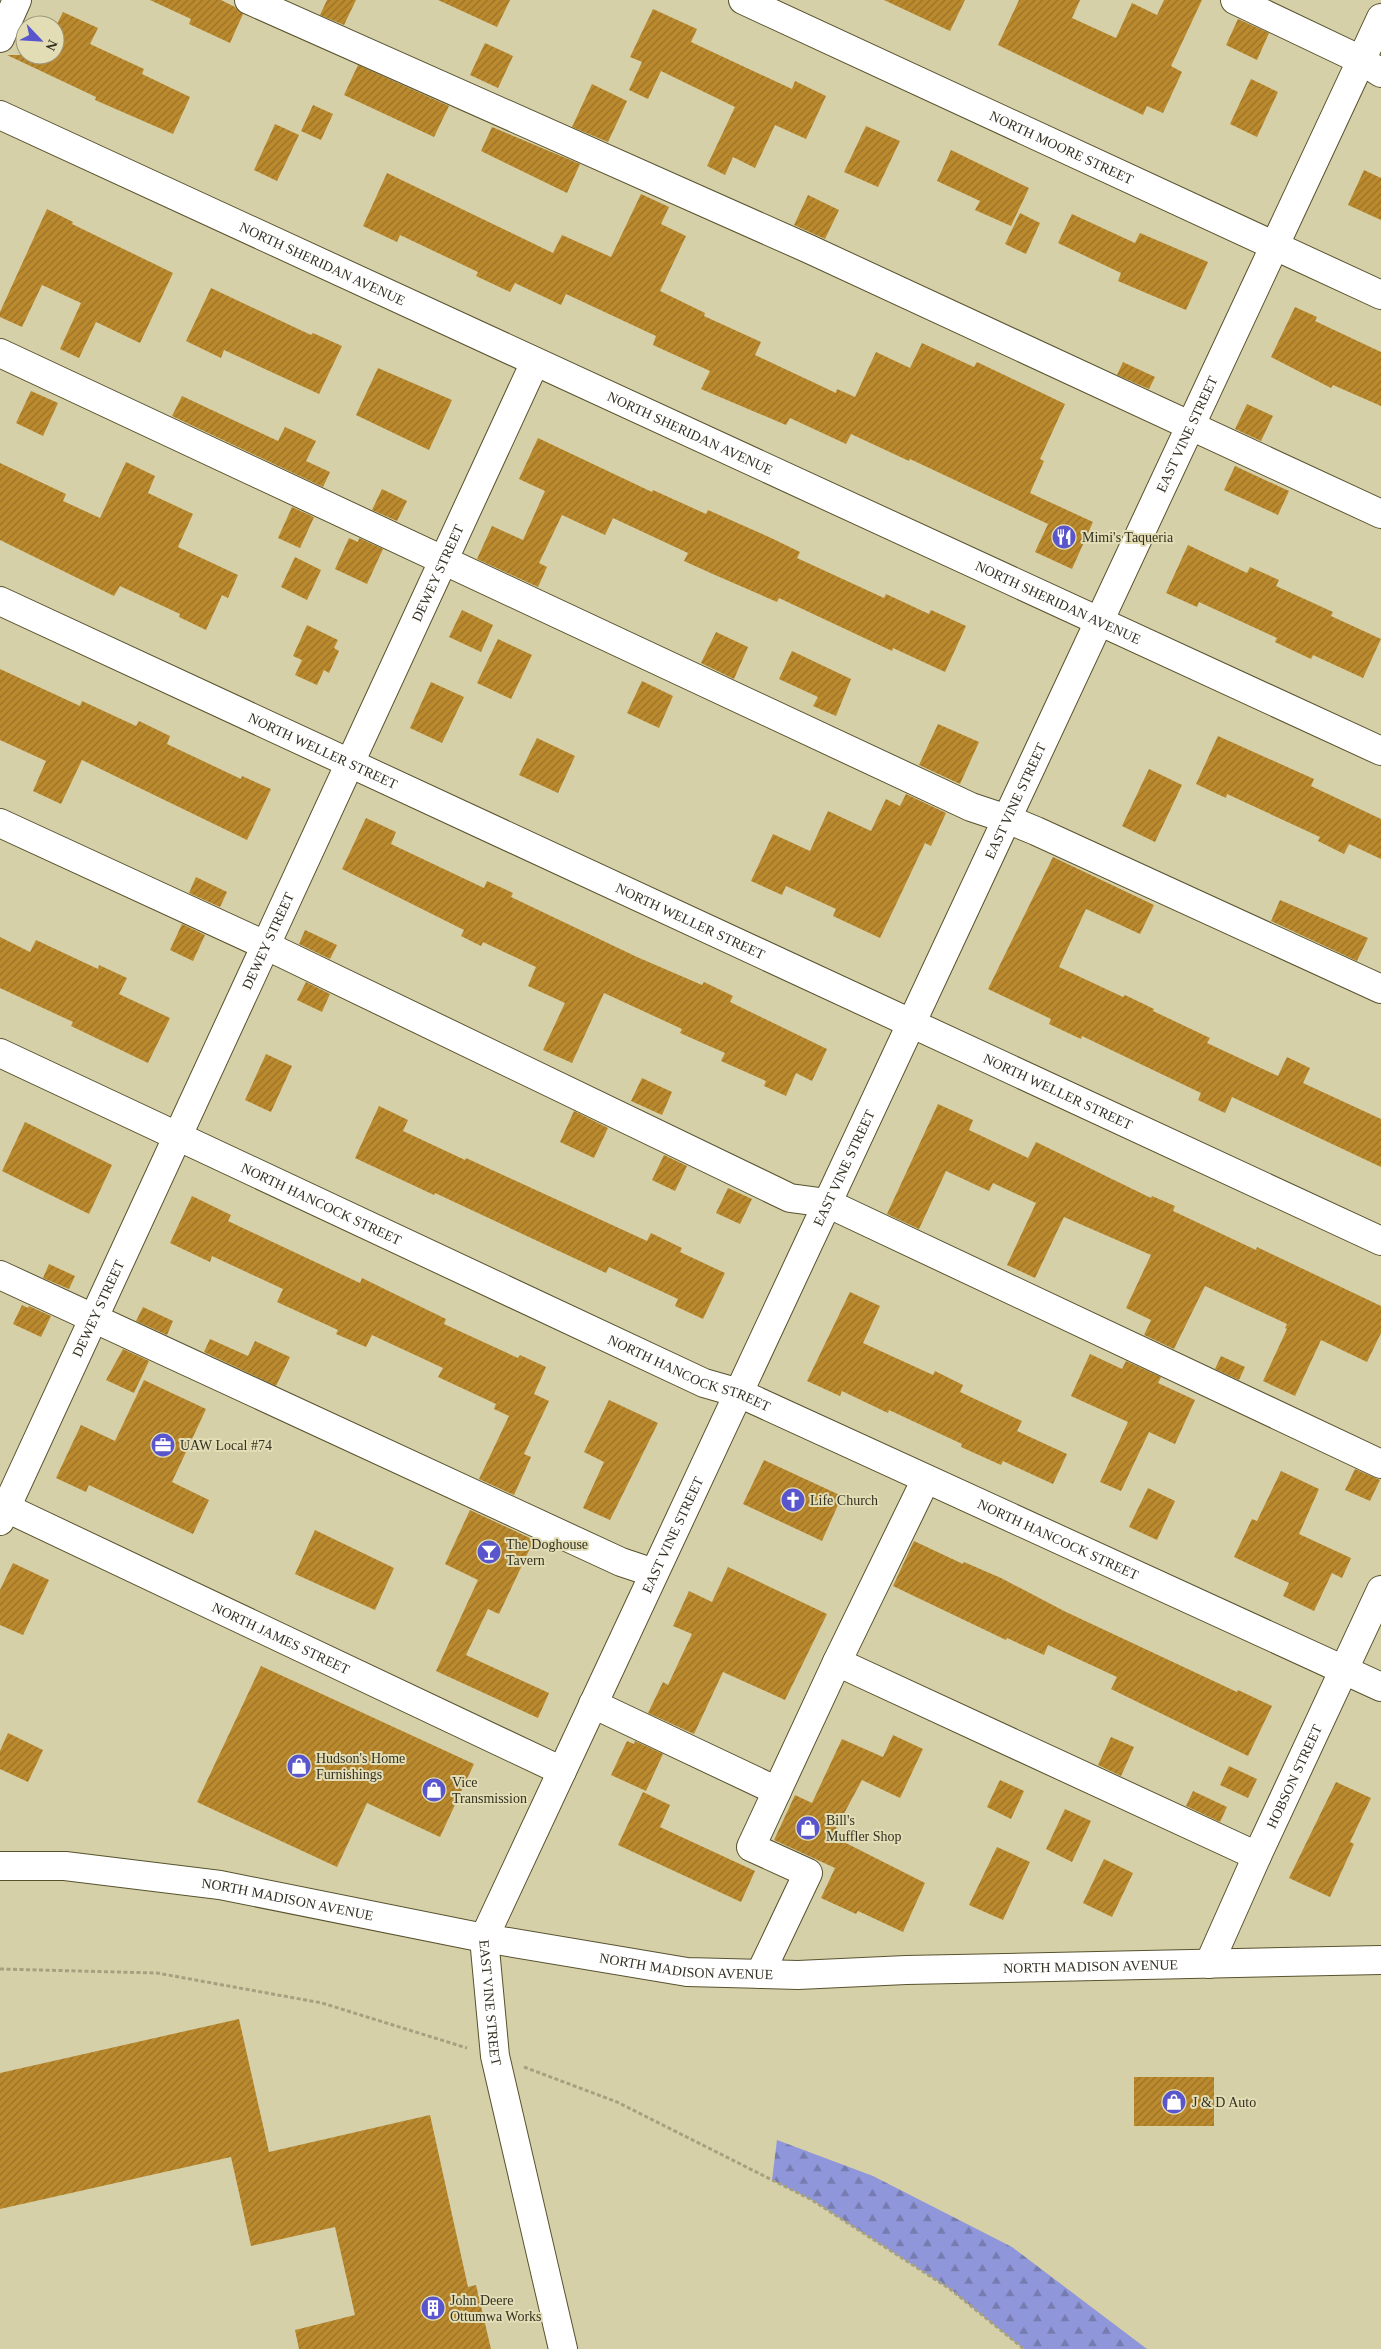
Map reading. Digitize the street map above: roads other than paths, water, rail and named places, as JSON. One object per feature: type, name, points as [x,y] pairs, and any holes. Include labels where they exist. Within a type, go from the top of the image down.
[{"type":"street","points":[[0,38],[17,0]]},
{"type":"street","points":[[249,0],[809,249],[1381,514]]},
{"type":"street","name":"NORTH MOORE STREET","points":[[743,0],[1381,295]]},
{"type":"street","points":[[1235,0],[1371,66]]},
{"type":"street","name":"EAST VINE STREET","points":[[562,2349],[495,2056],[484,1938],[1275,246],[1371,66],[1381,18]]},
{"type":"street","name":"NORTH SHERIDAN AVENUE","points":[[0,115],[1098,623],[1381,751]]},
{"type":"street","points":[[0,353],[443,562],[971,807],[1007,819],[1381,989]]},
{"type":"street","name":"DEWEY STREET","points":[[2,1511],[179,1136],[535,362]]},
{"type":"street","name":"NORTH WELLER STREET","points":[[0,601],[1381,1241]]},
{"type":"street","points":[[0,824],[266,946],[790,1198],[827,1203],[1381,1464]]},
{"type":"street","name":"NORTH HANCOCK STREET","points":[[0,1053],[704,1383],[739,1393],[1381,1687]]},
{"type":"street","points":[[0,1275],[621,1562],[654,1573]]},
{"type":"street","points":[[760,1974],[808,1873],[751,1846],[837,1662],[926,1479]]},
{"type":"street","name":"NORTH JAMES STREET","points":[[2,1511],[562,1771]]},
{"type":"street","name":"HOBSON STREET","points":[[1209,1964],[1256,1856],[1381,1590]]},
{"type":"street","points":[[837,1662],[1256,1856]]},
{"type":"street","points":[[593,1704],[777,1791]]},
{"type":"street","name":"NORTH MADISON AVENUE","points":[[0,1866],[64,1866],[220,1885],[484,1938],[687,1972],[798,1975],[906,1970],[1381,1960]]},
{"type":"place","name":"Mimi's Taqueria","points":[[1064,537]]},
{"type":"place","name":"UAW Local #74","points":[[163,1445]]},
{"type":"place","name":"Life Church","points":[[793,1500]]},
{"type":"place","name":"The Doghouse Tavern","points":[[489,1552]]},
{"type":"place","name":"Hudson's Home Furnishings","points":[[299,1766]]},
{"type":"place","name":"Vice Transmission","points":[[434,1790]]},
{"type":"place","name":"Bill's Muffler Shop","points":[[808,1828]]},
{"type":"place","name":"J & D Auto","points":[[1174,2102]]},
{"type":"place","name":"John Deere Ottumwa Works","points":[[433,2308]]}]
